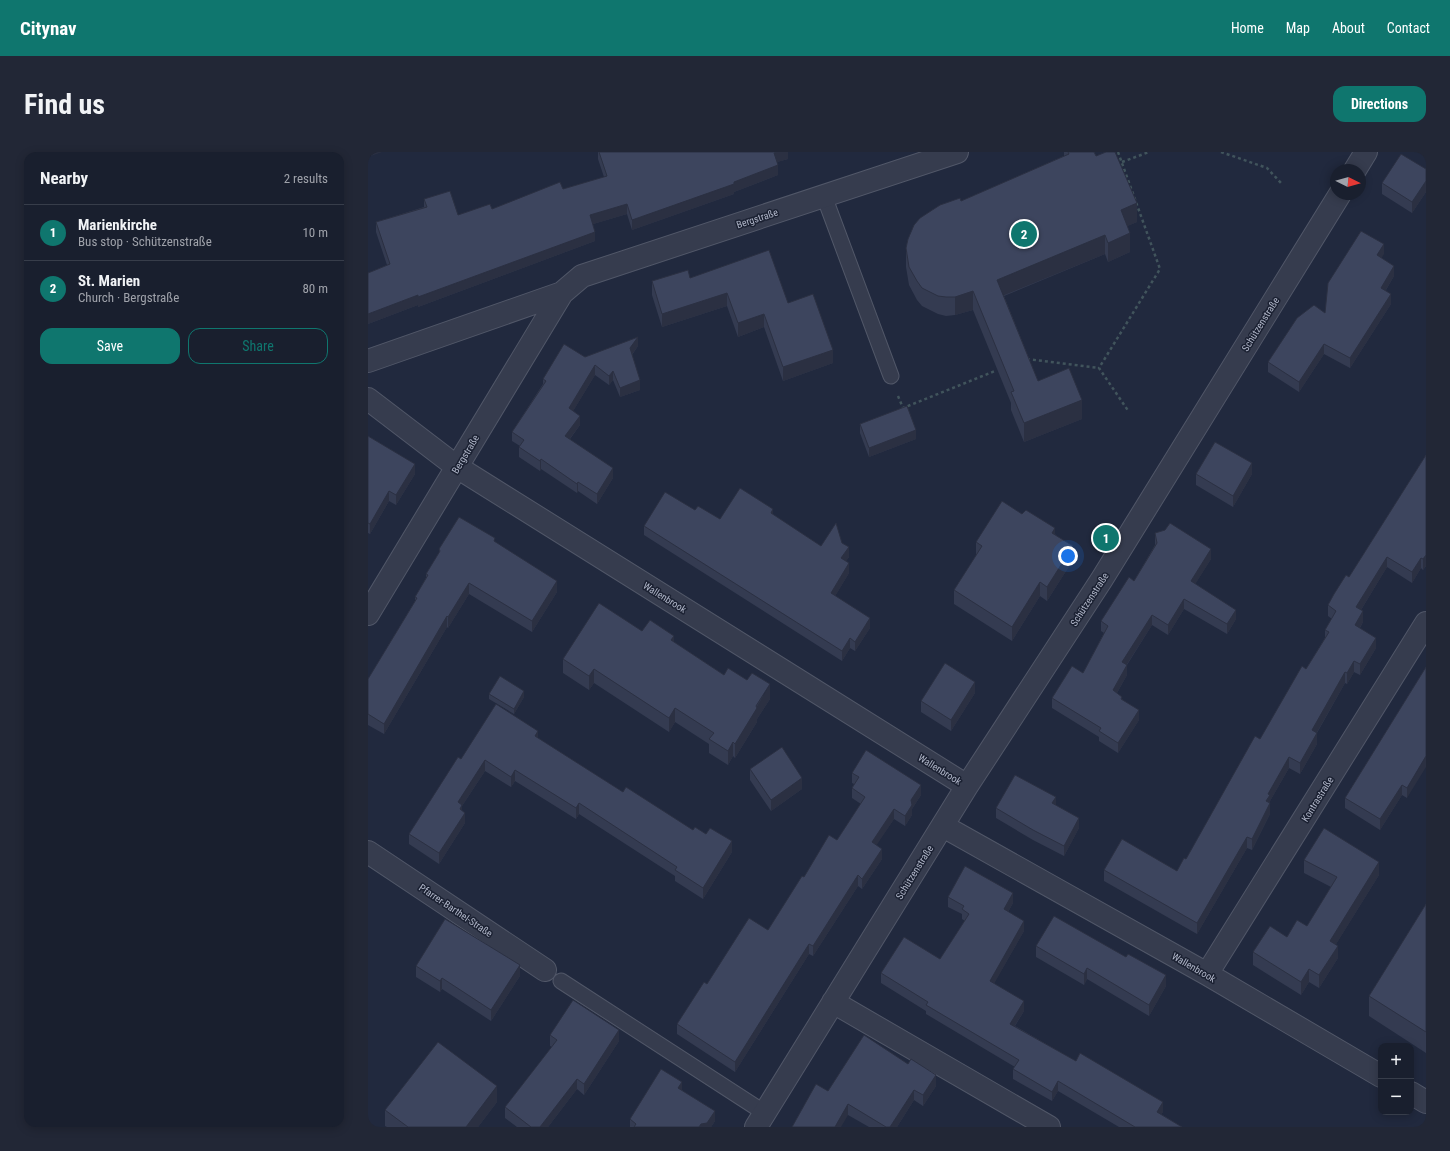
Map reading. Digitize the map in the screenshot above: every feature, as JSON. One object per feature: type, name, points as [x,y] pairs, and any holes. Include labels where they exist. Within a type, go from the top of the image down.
[{"type":"street","name":"Bergstraße","points":[[368,614],[562,293],[582,276],[957,152]]},
{"type":"street","points":[[1359,164],[1366,152]]},
{"type":"street","name":"Schützenstraße","points":[[761,1120],[942,826],[1102,579],[1336,200]]},
{"type":"street","name":"Bergstraße","points":[[368,360],[562,293]]},
{"type":"street","name":"Wallenbrook","points":[[368,399],[457,467],[968,786]]},
{"type":"street","name":"Kontrastraße","points":[[1207,974],[1426,623]]},
{"type":"street","name":"Wallenbrook","points":[[942,826],[1207,974],[1378,1074]]},
{"type":"street","name":"Pfarrer-Barthel-Straße","points":[[368,852],[553,975]]},
{"type":"street","points":[[833,1002],[1049,1127]]},
{"type":"street","points":[[1414,1095],[1426,1102]]},
{"type":"lane","points":[[824,196],[891,376]]},
{"type":"lane","points":[[553,975],[761,1120]]},
{"type":"path","points":[[1099,368],[1160,269],[1118,152]]},
{"type":"path","points":[[1122,162],[1149,152]]},
{"type":"path","points":[[1221,152],[1267,168],[1281,183]]},
{"type":"path","points":[[1024,359],[1099,368],[1129,412]]},
{"type":"path","points":[[891,376],[903,408],[996,371]]},
{"type":"building","points":[[599,152],[778,152],[774,153],[778,165],[734,182],[734,184],[632,220],[627,204],[590,215],[595,232],[368,314],[368,273],[390,264],[376,222],[427,207],[424,199],[450,191],[458,215],[490,204],[492,209],[560,182],[563,189],[607,176]]},
{"type":"building","points":[[1068,152],[1094,152],[1096,156],[1106,152],[1115,152],[1137,203],[1121,210],[1130,233],[1108,243],[1105,235],[997,280],[1038,381],[1069,368],[1082,400],[1024,423],[1011,392],[1014,391],[973,291],[955,297],[946,297],[938,296],[922,288],[909,267],[906,248],[914,225],[920,218],[940,205],[960,198],[961,201],[1069,154]]},
{"type":"building","points":[[1401,154],[1426,169],[1426,181],[1412,202],[1382,183]]},
{"type":"building","points":[[1361,231],[1384,244],[1377,255],[1394,266],[1381,288],[1391,294],[1350,358],[1324,344],[1299,382],[1268,362],[1297,318],[1314,305],[1325,313],[1328,283]]},
{"type":"building","points":[[769,250],[788,303],[813,294],[833,350],[783,367],[764,314],[738,323],[727,293],[662,314],[652,281],[688,270],[690,278]]},
{"type":"building","points":[[638,337],[630,348],[640,380],[620,388],[613,371],[609,376],[595,365],[569,408],[580,416],[565,436],[613,468],[597,494],[578,482],[577,484],[541,459],[540,461],[519,447],[524,440],[512,432],[546,381],[543,379],[564,344],[585,357]]},
{"type":"building","points":[[907,406],[916,430],[869,448],[860,424]]},
{"type":"building","points":[[368,436],[415,464],[396,495],[389,491],[370,524],[368,523]]},
{"type":"building","points":[[1215,442],[1252,463],[1233,496],[1196,474]]},
{"type":"building","points":[[1426,455],[1426,555],[1423,559],[1421,558],[1412,572],[1387,557],[1356,607],[1363,611],[1355,625],[1376,638],[1360,664],[1354,661],[1347,673],[1345,672],[1312,730],[1317,733],[1300,763],[1289,757],[1268,794],[1270,795],[1266,801],[1270,803],[1252,839],[1247,837],[1197,923],[1104,870],[1122,839],[1177,871],[1184,858],[1186,859],[1255,736],[1260,739],[1302,666],[1306,669],[1329,632],[1325,630],[1336,611],[1328,605],[1334,594],[1346,575],[1349,577]]},
{"type":"building","points":[[740,488],[773,509],[771,513],[821,546],[836,523],[842,543],[849,547],[841,558],[849,563],[831,593],[870,618],[855,642],[850,638],[842,651],[644,526],[665,492],[695,510],[698,506],[720,519]]},
{"type":"building","points":[[1002,501],[1022,514],[1026,510],[1055,528],[1052,533],[1073,546],[1047,587],[1040,582],[1012,627],[954,590],[982,546],[976,542]]},
{"type":"building","points":[[459,517],[495,538],[494,541],[557,581],[532,621],[469,583],[448,617],[447,616],[384,724],[368,714],[368,679],[417,598],[415,597],[428,575],[426,574],[440,551],[439,549]]},
{"type":"building","points":[[1170,523],[1211,549],[1191,581],[1236,610],[1227,624],[1184,599],[1168,625],[1152,615],[1122,662],[1127,665],[1113,690],[1122,697],[1121,699],[1139,710],[1118,743],[1099,731],[1101,728],[1052,698],[1072,666],[1083,673],[1108,626],[1101,621],[1129,577],[1134,581],[1157,543],[1155,533],[1165,530]]},
{"type":"building","points":[[599,603],[642,631],[650,620],[674,636],[671,640],[724,675],[728,668],[747,680],[752,673],[770,684],[735,744],[733,742],[728,751],[709,739],[714,733],[675,708],[669,718],[594,669],[589,676],[563,659]]},
{"type":"building","points":[[945,663],[975,682],[951,720],[921,701]]},
{"type":"building","points":[[1426,667],[1426,756],[1407,788],[1402,785],[1380,819],[1345,798]]},
{"type":"building","points":[[500,676],[524,691],[514,709],[489,694]]},
{"type":"building","points":[[496,704],[538,731],[535,736],[623,792],[626,787],[693,830],[695,827],[706,834],[710,828],[732,841],[703,888],[675,870],[677,867],[579,803],[576,808],[515,770],[511,777],[485,760],[458,802],[462,805],[460,809],[465,813],[439,853],[409,834],[458,757],[461,759]]},
{"type":"building","points":[[782,747],[802,778],[771,800],[750,769]]},
{"type":"building","points":[[866,750],[921,785],[911,800],[912,805],[905,816],[894,809],[872,842],[882,849],[862,879],[858,875],[813,946],[809,944],[735,1062],[677,1024],[704,982],[707,984],[749,918],[768,930],[802,876],[804,877],[829,835],[837,840],[865,797],[852,788],[859,777],[852,773]]},
{"type":"building","points":[[1015,775],[1056,797],[1052,803],[1079,818],[1064,846],[996,808]]},
{"type":"building","points":[[1324,828],[1379,862],[1330,941],[1338,946],[1319,975],[1309,969],[1301,982],[1253,952],[1270,926],[1287,937],[1297,920],[1307,926],[1337,877],[1304,860]]},
{"type":"building","points":[[965,866],[1013,893],[1004,909],[1024,921],[990,981],[1024,1001],[1010,1024],[1076,1061],[1080,1053],[1163,1102],[1157,1112],[1182,1127],[1135,1127],[1058,1081],[1052,1092],[1013,1069],[1019,1060],[926,1005],[928,1002],[881,973],[904,937],[940,959],[969,914],[962,909],[964,906],[948,897]]},
{"type":"building","points":[[1426,904],[1426,1032],[1369,996]]},
{"type":"building","points":[[1054,916],[1126,957],[1128,954],[1166,975],[1149,1005],[1087,968],[1084,974],[1036,946]]},
{"type":"building","points":[[445,919],[520,965],[491,1010],[442,978],[440,981],[416,966]]},
{"type":"building","points":[[573,1000],[619,1030],[584,1084],[577,1079],[540,1127],[531,1127],[505,1107],[557,1040],[550,1035]]},
{"type":"building","points":[[864,1035],[908,1064],[911,1059],[936,1075],[923,1095],[914,1090],[890,1127],[886,1127],[848,1104],[835,1127],[792,1127],[816,1084],[828,1091]]},
{"type":"building","points":[[438,1042],[497,1086],[466,1127],[408,1127],[385,1110]]},
{"type":"building","points":[[661,1069],[682,1082],[678,1088],[715,1111],[707,1123],[701,1124],[699,1127],[634,1127],[636,1124],[630,1119]]},
{"type":"place","name":"St. Marien","points":[[1024,234]]},
{"type":"place","name":"Marienkirche","points":[[1106,538]]}]
